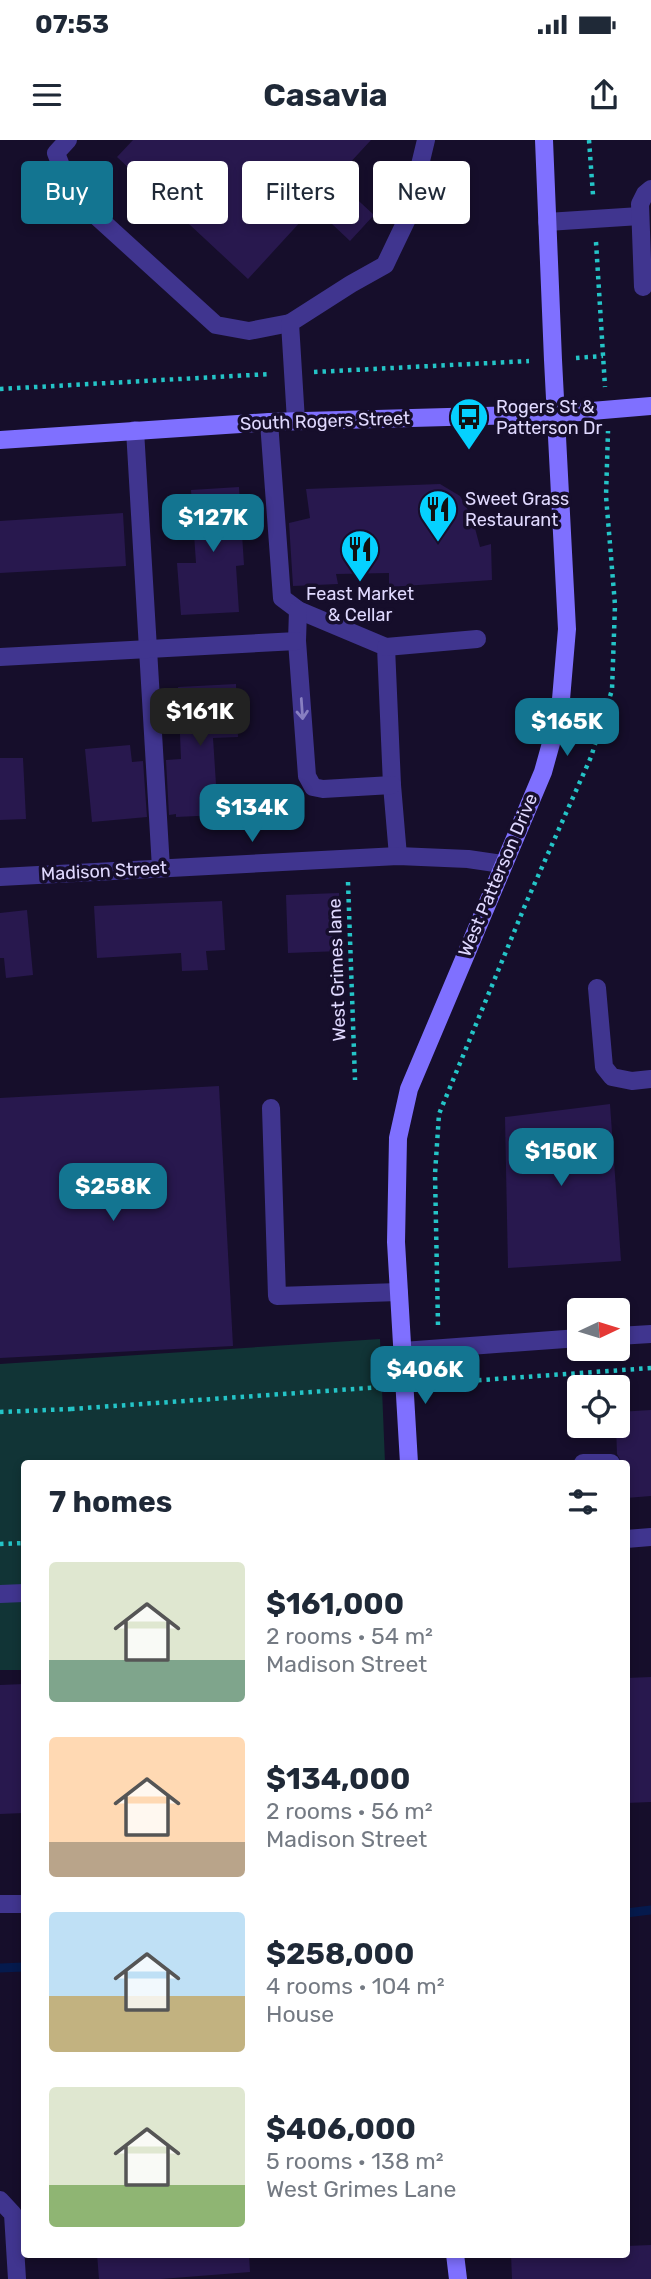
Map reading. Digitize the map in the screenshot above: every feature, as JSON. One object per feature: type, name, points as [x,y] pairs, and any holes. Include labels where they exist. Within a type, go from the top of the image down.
[{"type":"street","points":[[68,140],[56,153],[72,194],[216,324],[249,331],[290,323],[385,265],[407,219],[426,140]]},
{"type":"street","points":[[544,140],[556,140]]},
{"type":"street","name":"West Patterson Drive","points":[[403,1351],[396,1241],[398,1138],[409,1089],[542,772],[561,711],[567,629],[544,140]]},
{"type":"street","points":[[643,287],[640,204],[651,188]]},
{"type":"street","points":[[547,222],[640,216]]},
{"type":"street","points":[[290,323],[296,421]]},
{"type":"street","name":"South Rogers Street","points":[[0,440],[269,422],[556,414],[651,407]]},
{"type":"street","points":[[269,422],[282,598],[298,610],[386,647],[477,639]]},
{"type":"street","points":[[135,430],[161,868]]},
{"type":"street","points":[[298,610],[307,776],[313,787],[323,789],[392,785]]},
{"type":"street","points":[[0,657],[298,641]]},
{"type":"street","points":[[386,647],[398,856]]},
{"type":"street","name":"Madison Street","points":[[0,877],[398,856],[502,864]]},
{"type":"street","points":[[597,988],[604,1067],[612,1077],[632,1081],[651,1079]]},
{"type":"street","points":[[271,1108],[277,1296],[400,1292]]},
{"type":"street","points":[[630,1335],[651,1334]]},
{"type":"street","points":[[410,1460],[403,1351],[567,1339]]},
{"type":"street","points":[[630,1539],[651,1537]]},
{"type":"street","points":[[0,1594],[21,1593]]},
{"type":"street","points":[[0,1904],[21,1904]]},
{"type":"street","points":[[0,2200],[19,2213],[17,2279]]},
{"type":"street","points":[[455,2258],[458,2279]]},
{"type":"path","points":[[589,140],[603,356]]},
{"type":"path","points":[[439,1347],[435,1174],[439,1114],[526,903],[591,757],[612,690],[615,605],[606,496],[609,451]]},
{"type":"path","name":"West Grimes lane","points":[[347,858],[355,1080]]},
{"type":"path","points":[[0,1412],[651,1368]]},
{"type":"path","points":[[0,1544],[21,1543]]},
{"type":"green space","points":[[380,1339],[385,1460],[21,1460],[21,1670],[0,1670],[0,1364]]},
{"type":"building","points":[[133,140],[371,140],[352,161],[242,161],[242,224],[298,224],[248,279],[189,224],[228,224],[228,161],[127,161],[127,166],[117,157]]},
{"type":"building","points":[[359,201],[373,216],[350,241],[332,224],[359,224]]},
{"type":"building","points":[[440,484],[460,496],[472,517],[480,547],[491,544],[492,580],[389,587],[389,573],[336,574],[338,584],[293,586],[289,523],[310,518],[306,489]]},
{"type":"building","points":[[239,487],[244,565],[236,566],[239,612],[181,615],[177,563],[196,563],[191,490]]},
{"type":"building","points":[[123,513],[126,566],[0,573],[0,521]]},
{"type":"building","points":[[236,684],[238,737],[213,738],[218,815],[169,815],[166,760],[181,759],[178,687]]},
{"type":"building","points":[[130,745],[132,762],[143,761],[147,817],[92,822],[85,749]]},
{"type":"building","points":[[0,758],[23,758],[26,819],[0,820]]},
{"type":"building","points":[[339,893],[341,951],[288,953],[286,895]]},
{"type":"building","points":[[222,901],[225,950],[206,951],[208,970],[182,971],[181,953],[97,958],[94,906]]},
{"type":"building","points":[[27,910],[33,975],[6,978],[4,958],[0,958],[0,913]]},
{"type":"building","points":[[219,1086],[233,1346],[0,1358],[0,1098]]},
{"type":"building","points":[[610,1104],[621,1261],[508,1268],[505,1117]]},
{"type":"building","points":[[651,1410],[651,1496],[630,1498],[630,1460],[620,1460],[617,1454],[616,1438],[630,1438],[630,1411]]},
{"type":"building","points":[[651,1677],[651,1802],[630,1803],[630,1678]]},
{"type":"building","points":[[21,1684],[21,1813],[0,1814],[0,1685]]},
{"type":"building","points":[[651,2245],[651,2279],[512,2279],[511,2258],[630,2258],[630,2246]]},
{"type":"building","points":[[97,2258],[249,2258],[250,2272],[161,2279],[99,2279]]},
{"type":"waterway","points":[[630,1913],[651,1910]]},
{"type":"waterway","points":[[0,1968],[21,1967]]},
{"type":"place","name":"Rogers St & Patterson Dr","points":[[469,451]]},
{"type":"place","name":"Sweet Grass Restaurant","points":[[438,543]]},
{"type":"place","name":"Feast Market & Cellar","points":[[360,583]]}]
